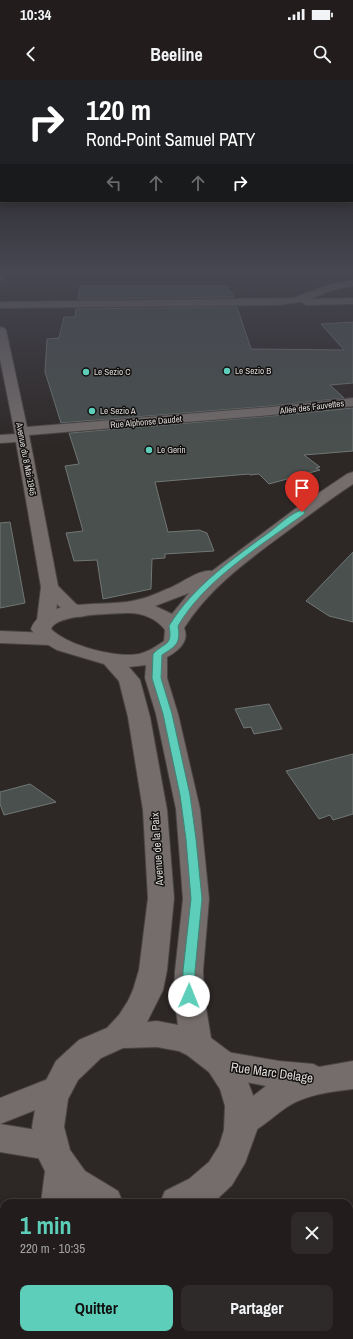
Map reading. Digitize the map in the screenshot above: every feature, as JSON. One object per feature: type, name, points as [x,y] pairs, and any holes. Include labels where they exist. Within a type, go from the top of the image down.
[{"type":"main road","points":[[0,631],[48,629],[86,653],[112,660],[138,660],[157,654],[174,643],[174,626],[181,613],[227,567],[326,494],[353,477]]},
{"type":"main road","points":[[48,629],[53,617],[79,612],[134,607],[175,593],[227,567]]},
{"type":"main road","points":[[134,607],[154,612],[174,626]]},
{"type":"main road","points":[[0,637],[48,629]]},
{"type":"main road","points":[[157,654],[156,678],[168,714],[188,809],[196,899],[189,971],[189,996],[191,1016],[197,1045]]},
{"type":"main road","name":"Avenue de la Paix","points":[[112,660],[129,680],[139,717],[155,810],[161,898],[153,970],[148,990],[130,1024],[118,1036]]},
{"type":"main road","points":[[96,1199],[56,1173],[46,1127],[47,1108],[53,1090],[69,1066],[91,1048],[118,1036],[145,1032],[172,1036],[197,1045],[210,1054],[221,1064],[233,1081],[240,1101],[242,1122],[239,1144],[229,1164],[212,1184],[190,1199]]},
{"type":"main road","name":"Rue Marc Delage","points":[[221,1064],[279,1075],[339,1077]]},
{"type":"main road","name":"Rue Marc Delage","points":[[242,1122],[263,1105],[286,1091],[339,1077]]},
{"type":"street","name":"Avenue du 8 Mai 1945","points":[[0,332],[3,367],[22,434],[50,587],[48,629]]},
{"type":"street","name":"Allée des Fauvettes","points":[[271,411],[353,402]]},
{"type":"street","name":"Rue Alphonse Daudet","points":[[0,439],[22,434],[271,411]]},
{"type":"street","points":[[50,587],[70,608],[79,612]]},
{"type":"street","points":[[0,1111],[53,1090]]},
{"type":"street","points":[[0,1138],[56,1173]]},
{"type":"building","points":[[60,332],[245,332],[251,349],[344,350],[328,332],[353,332],[353,383],[330,385],[344,398],[271,406],[61,423],[45,372],[47,339],[59,338]]},
{"type":"building","points":[[353,408],[353,451],[304,455],[320,467],[316,468],[320,470],[269,484],[259,474],[155,482],[168,532],[199,530],[207,533],[214,551],[165,554],[165,558],[152,559],[151,589],[103,599],[97,560],[74,561],[66,533],[83,531],[65,466],[79,464],[69,433]]},
{"type":"building","points":[[10,522],[25,603],[0,608],[0,523]]},
{"type":"building","points":[[353,552],[353,622],[329,616],[306,601]]},
{"type":"building","points":[[269,704],[282,729],[254,734],[251,727],[244,728],[235,709]]},
{"type":"building","points":[[353,754],[353,814],[333,820],[330,815],[319,819],[286,771]]},
{"type":"building","points":[[30,784],[56,802],[4,815],[0,804],[0,792]]},
{"type":"place","name":"Le Sezio B","points":[[227,371]]},
{"type":"place","name":"Le Sezio C","points":[[86,372]]},
{"type":"place","name":"Le Sezio A","points":[[92,411]]},
{"type":"place","name":"Le Gerin","points":[[149,450]]},
{"type":"route","points":[[189,996],[189,971],[196,899],[191,839],[188,809],[168,714],[156,678],[157,654],[167,649],[174,643],[174,626],[181,613],[192,601],[227,567],[302,512]]}]
